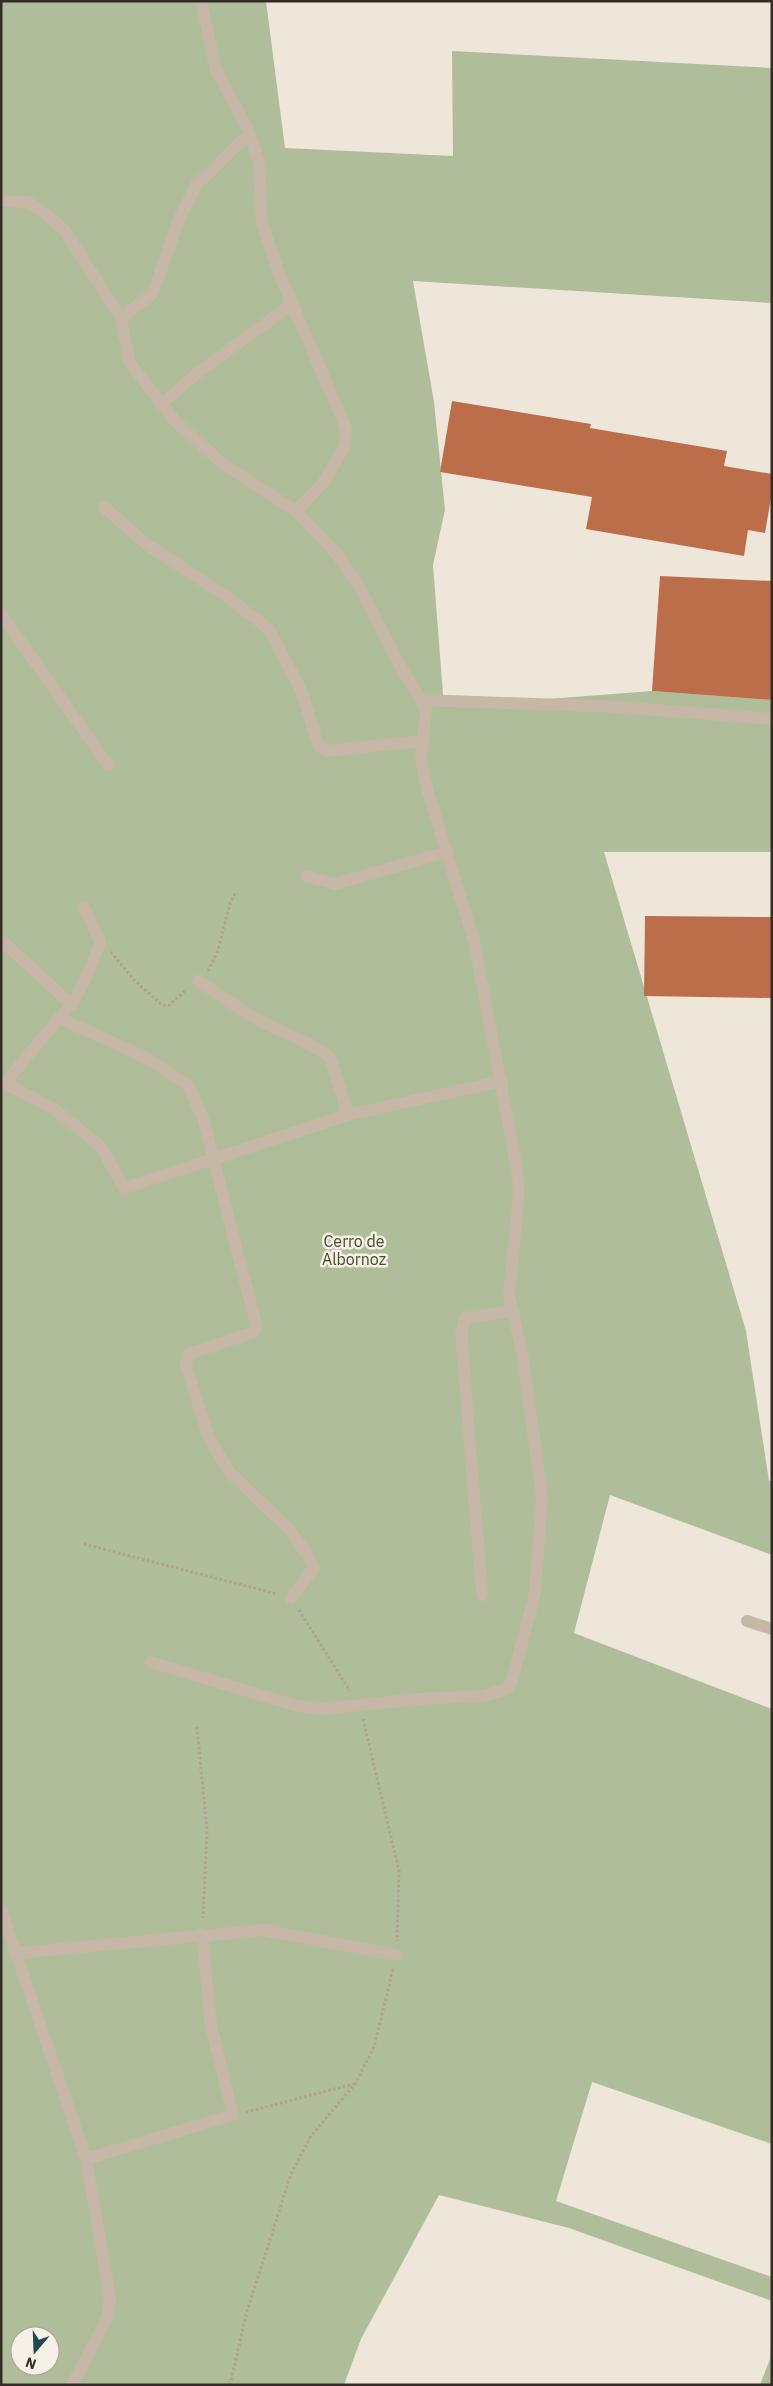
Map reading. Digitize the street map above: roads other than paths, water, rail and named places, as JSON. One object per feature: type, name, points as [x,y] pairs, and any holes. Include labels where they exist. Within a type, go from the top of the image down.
[{"type":"street","points":[[201,1],[216,70],[250,133],[259,164],[262,223],[291,305],[346,428],[345,446],[323,483],[296,511]]},
{"type":"street","points":[[121,318],[153,293],[179,219],[196,185],[250,133]]},
{"type":"street","points":[[1,200],[28,202],[45,213],[65,231],[121,318],[130,363],[176,423],[224,464],[296,511],[336,552],[359,586],[403,671],[421,700],[426,710],[421,760],[474,941],[502,1081],[518,1174],[519,1193],[509,1295],[522,1352],[542,1497],[535,1593],[512,1681],[507,1688],[483,1696],[418,1699],[323,1709],[297,1706],[151,1662]]},
{"type":"street","points":[[161,404],[200,372],[291,305]]},
{"type":"street","points":[[104,507],[146,544],[227,597],[269,629],[302,692],[318,744],[327,751],[422,741]]},
{"type":"street","points":[[1,614],[108,765]]},
{"type":"street","points":[[421,700],[618,707],[772,718]]},
{"type":"street","points":[[306,876],[335,884],[447,852]]},
{"type":"street","points":[[84,907],[100,942],[90,971],[72,1005],[59,1018],[4,1086],[53,1108],[101,1147],[124,1188],[348,1115],[502,1081]]},
{"type":"street","points":[[1,940],[72,1005]]},
{"type":"street","points":[[198,981],[254,1018],[307,1043],[330,1057],[348,1115]]},
{"type":"street","points":[[59,1018],[145,1057],[187,1084],[203,1118],[256,1324],[254,1332],[188,1354],[186,1366],[210,1438],[230,1473],[290,1530],[309,1557],[313,1569],[292,1598]]},
{"type":"street","points":[[482,1595],[461,1333],[465,1318],[513,1311]]},
{"type":"street","points":[[747,1621],[772,1629]]},
{"type":"street","points":[[1,1909],[18,1953],[86,2159],[110,2297],[107,2318],[72,2385]]},
{"type":"street","points":[[18,1953],[202,1934],[264,1930],[396,1955]]},
{"type":"street","points":[[86,2159],[233,2115],[211,2025],[202,1934]]},
{"type":"park label","name":"Cerro de Albornoz","points":[[354,1250]]}]
